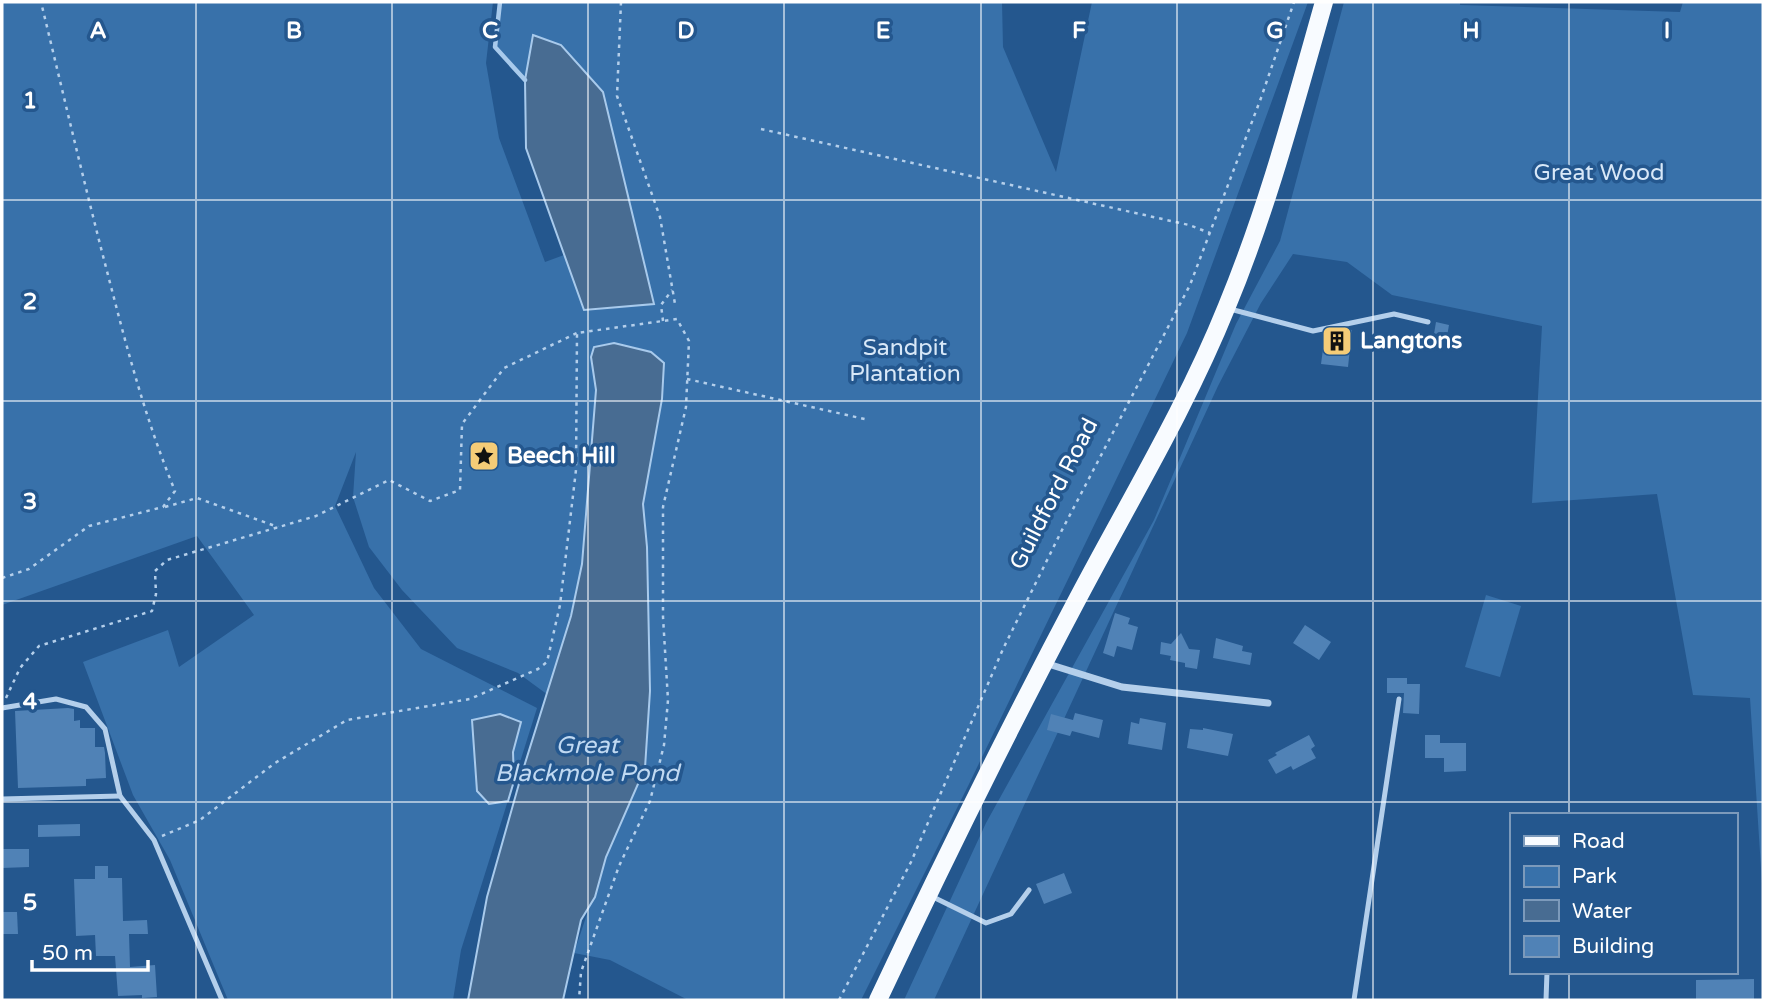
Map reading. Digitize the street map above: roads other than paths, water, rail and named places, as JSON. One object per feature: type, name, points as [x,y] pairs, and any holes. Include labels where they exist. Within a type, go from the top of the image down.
[{"type":"main road","points":[[878,1000],[928,894],[1045,663],[1188,395],[1227,308],[1258,226],[1324,2]]},
{"type":"street","points":[[1045,663],[1122,687],[1268,703]]},
{"type":"lane","points":[[1227,308],[1312,331],[1394,314],[1428,322]]},
{"type":"lane","points":[[2,708],[56,699],[86,707],[105,729],[120,796],[154,840],[222,1000]]},
{"type":"lane","points":[[1354,1000],[1399,699]]},
{"type":"lane","points":[[2,799],[120,796]]},
{"type":"lane","points":[[928,894],[986,923],[1011,914],[1029,890]]},
{"type":"lane","points":[[1546,1000],[1547,974]]},
{"type":"water","points":[[533,35],[561,45],[603,92],[654,304],[584,310],[526,148],[525,80]]},
{"type":"water","name":"Great Blackmole Pond","points":[[614,343],[651,352],[664,363],[662,399],[643,504],[647,547],[650,691],[645,768],[606,857],[595,897],[581,920],[563,1000],[468,1000],[487,897],[571,616],[582,564],[596,390],[591,357],[594,347]]},
{"type":"water","points":[[500,714],[521,722],[513,752],[514,781],[508,801],[489,804],[477,791],[472,720]]},
{"type":"waterway","points":[[500,2],[495,47],[525,80]]},
{"type":"place","name":"Langtons","points":[[1337,341]]},
{"type":"place","name":"Beech Hill","points":[[484,456]]},
{"type":"park label","name":"Great Wood","points":[[1599,173]]},
{"type":"park label","name":"Sandpit Plantation","points":[[905,361]]}]
